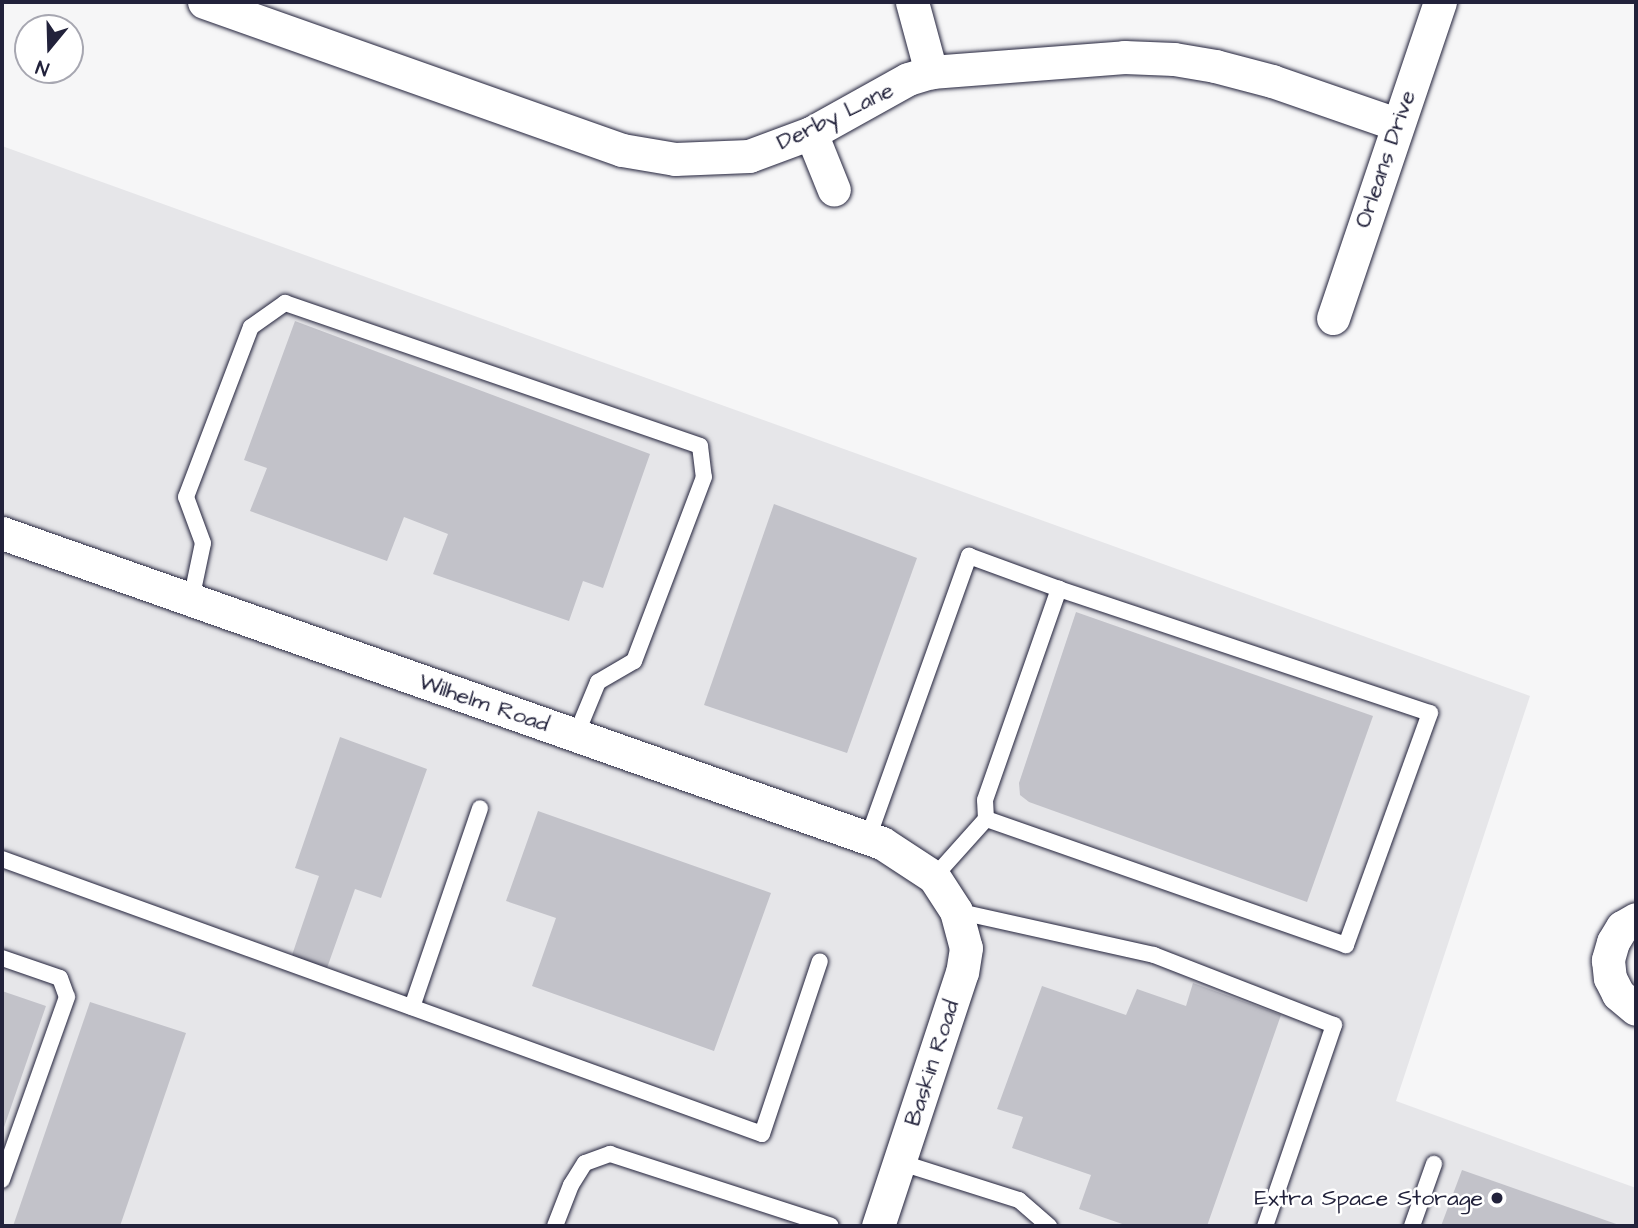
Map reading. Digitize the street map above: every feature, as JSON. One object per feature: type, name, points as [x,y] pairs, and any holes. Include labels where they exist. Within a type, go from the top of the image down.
[{"type":"street","name":"Derby Lane","points":[[204,2],[622,150],[676,159],[749,156],[811,133],[908,79],[931,72],[1124,57],[1174,59],[1272,81],[1396,124]]},
{"type":"street","points":[[912,2],[931,72]]},
{"type":"street","name":"Orleans Drive","points":[[1333,318],[1396,124],[1440,2]]},
{"type":"street","points":[[811,133],[834,190]]},
{"type":"street","name":"Wilhelm Road","points":[[2,533],[882,843],[946,896]]},
{"type":"street","name":"Baskin Road","points":[[878,1226],[962,972],[966,948],[946,896]]},
{"type":"street","points":[[1636,919],[1622,927],[1613,942],[1608,960],[1611,978],[1618,994],[1636,1009]]},
{"type":"lane","points":[[191,600],[204,543],[186,498],[251,327],[285,303],[699,446],[704,477],[634,661],[597,682],[576,735]]},
{"type":"lane","points":[[868,838],[970,556],[1059,589],[1430,713],[1346,945],[986,819]]},
{"type":"lane","points":[[1059,589],[985,800],[986,819],[946,896],[1154,955],[1334,1025],[1265,1226]]},
{"type":"lane","points":[[412,1007],[480,808]]},
{"type":"lane","points":[[2,859],[762,1134],[820,961]]},
{"type":"lane","points":[[2,958],[60,978],[66,997],[2,1180]]},
{"type":"lane","points":[[555,1226],[571,1185],[586,1163],[610,1154],[831,1226]]},
{"type":"lane","points":[[899,1161],[1019,1199],[1049,1226]]},
{"type":"lane","points":[[1412,1226],[1434,1164]]},
{"type":"shaded area","points":[[2,146],[1530,696],[1396,1101],[1636,1188],[1636,1226],[2,1226]]},
{"type":"building","points":[[295,321],[650,454],[603,588],[583,581],[569,621],[433,574],[448,534],[404,517],[387,561],[250,511],[267,468],[244,460]]},
{"type":"building","points":[[774,504],[917,558],[847,753],[704,705]]},
{"type":"building","points":[[1076,612],[1373,716],[1307,902],[1029,802],[1020,795],[1019,783]]},
{"type":"building","points":[[340,737],[427,769],[381,898],[355,889],[327,968],[291,958],[319,876],[295,868]]},
{"type":"building","points":[[538,811],[771,893],[714,1051],[532,986],[556,918],[506,901]]},
{"type":"building","points":[[1193,983],[1281,1015],[1207,1226],[1128,1226],[1079,1209],[1091,1175],[1012,1148],[1023,1117],[997,1109],[1042,986],[1126,1015],[1137,989],[1186,1006]]},
{"type":"building","points":[[2,991],[46,1006],[2,1133]]},
{"type":"building","points":[[90,1002],[186,1033],[120,1226],[13,1226]]},
{"type":"building","name":"Extra Space Storage","points":[[1462,1170],[1622,1226],[1441,1226]]},
{"type":"place","name":"Extra Space Storage","points":[[1497,1198]]}]
